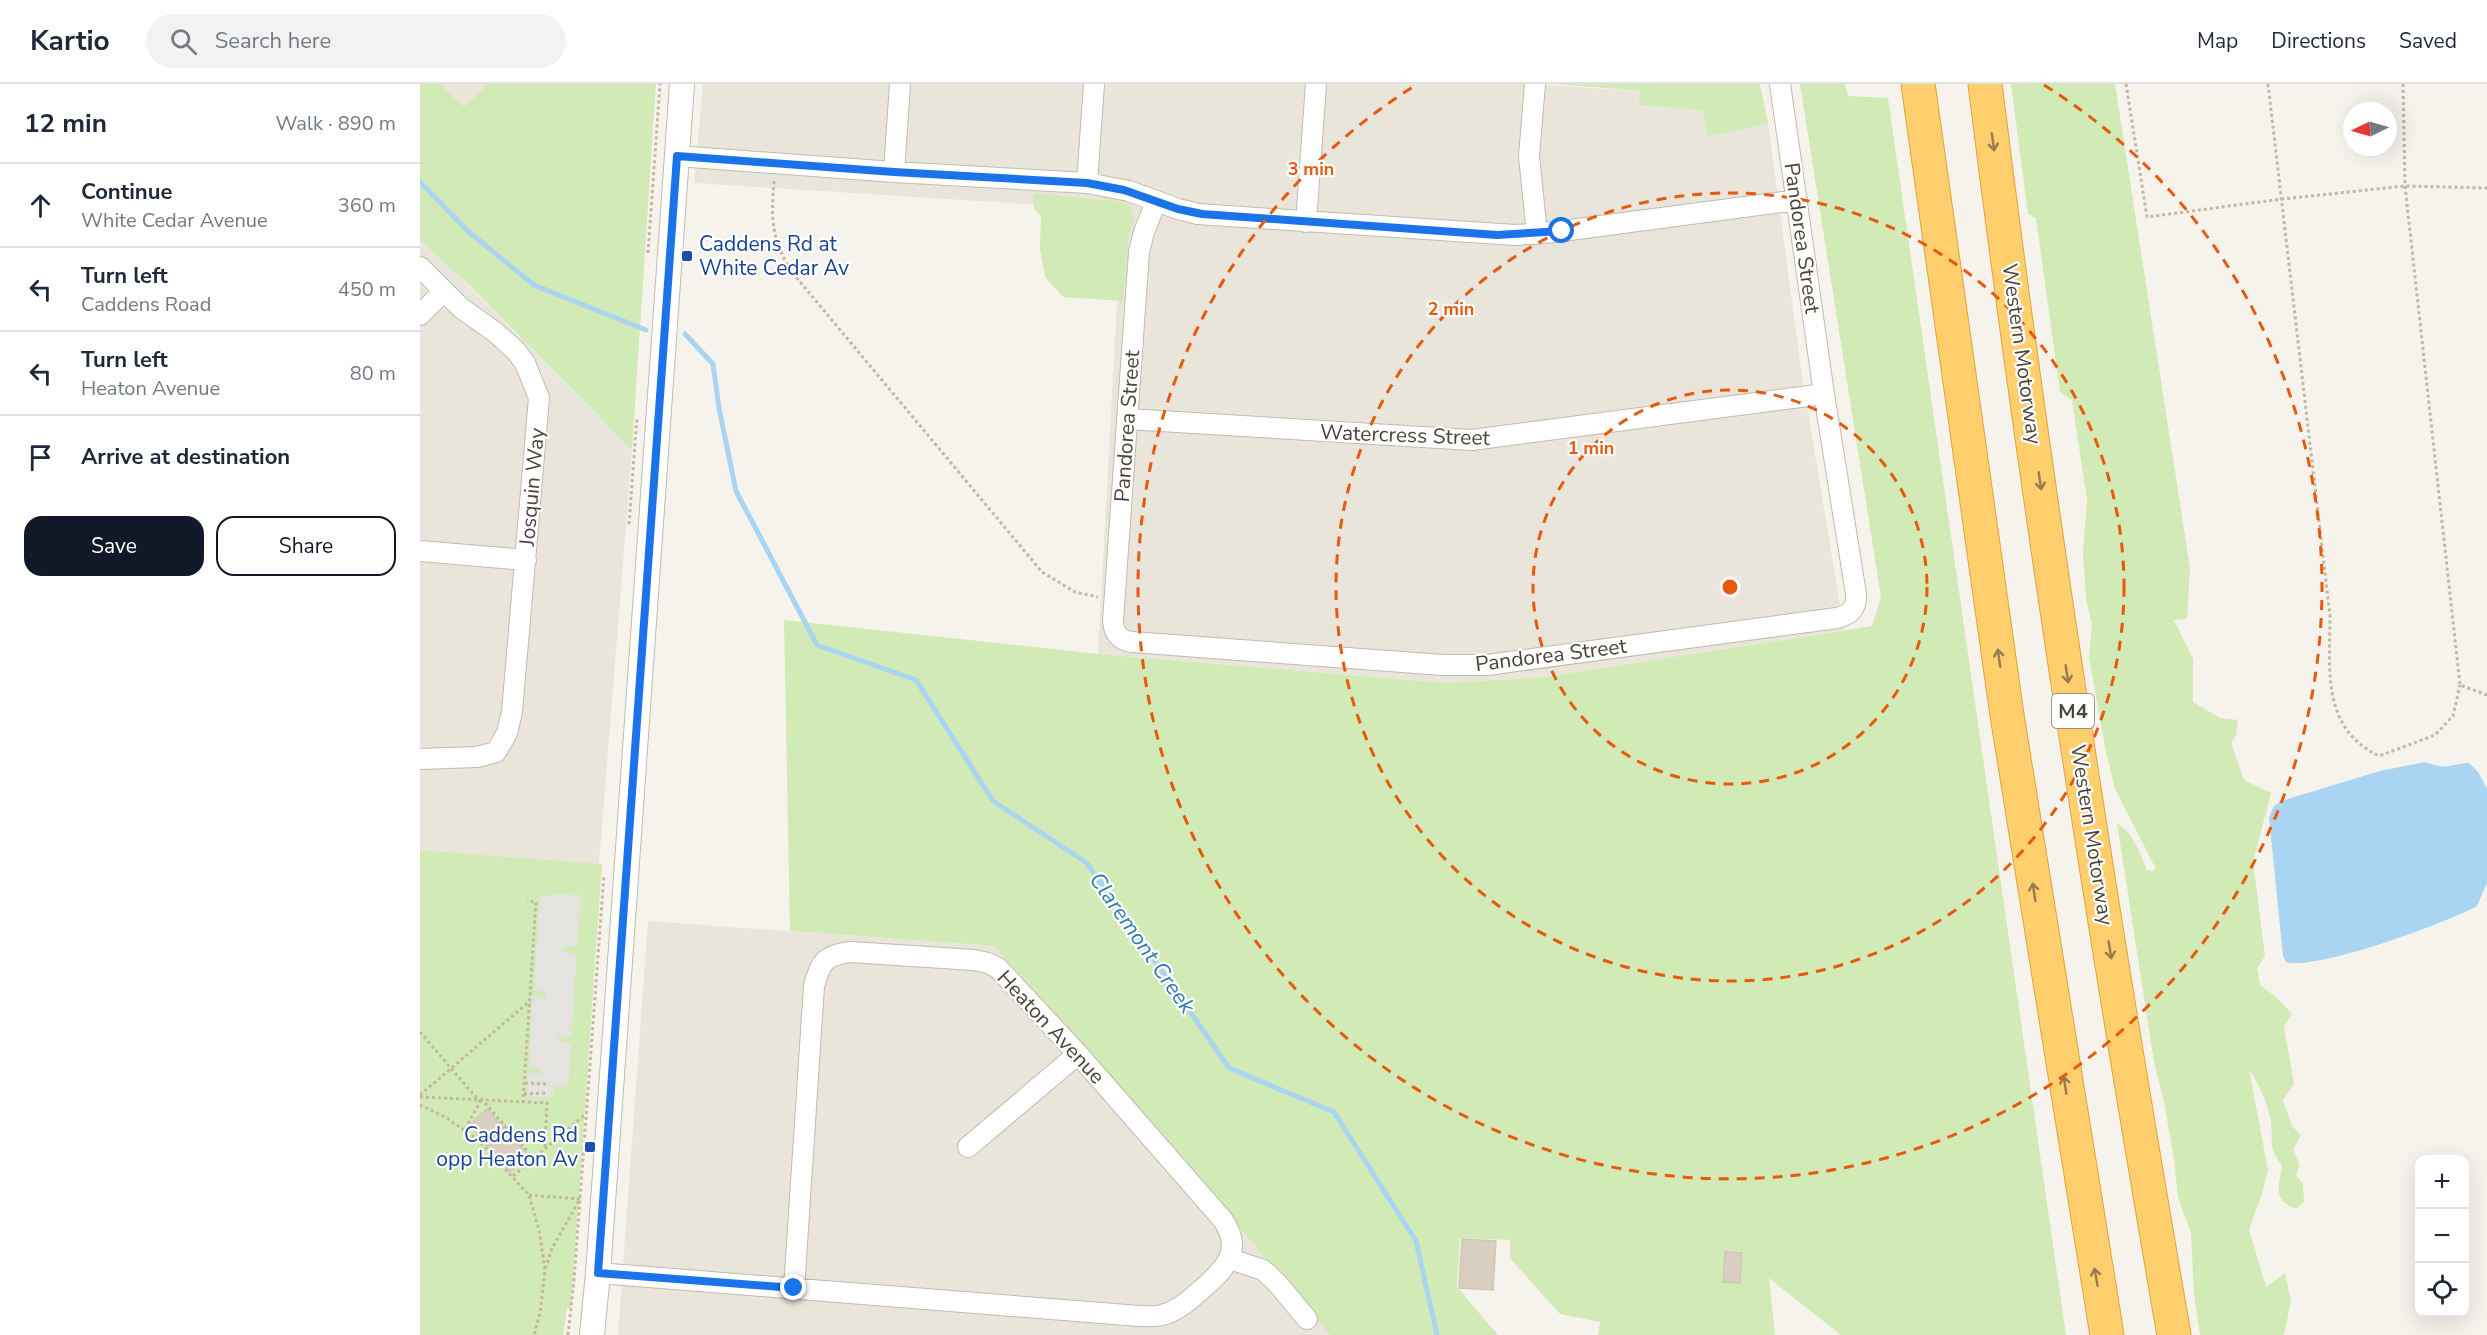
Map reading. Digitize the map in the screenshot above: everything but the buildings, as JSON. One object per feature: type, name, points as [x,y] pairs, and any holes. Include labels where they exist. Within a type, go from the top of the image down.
[{"type":"highway","points":[[1918,84],[2007,715],[2107,1335]]},
{"type":"highway","name":"Western Motorway","points":[[1985,84],[2071,700],[2174,1335]]},
{"type":"street","points":[[592,1335],[682,84]]},
{"type":"street","points":[[894,172],[900,84]]},
{"type":"street","points":[[1087,183],[1094,84]]},
{"type":"street","points":[[1306,222],[1316,84]]},
{"type":"street","points":[[1535,84],[1529,156],[1537,234]]},
{"type":"street","name":"Pandorea Street","points":[[1156,202],[1139,252],[1115,598],[1114,630],[1116,635],[1127,641],[1472,666],[1844,617],[1853,610],[1857,600],[1824,394],[1780,84]]},
{"type":"street","points":[[677,156],[1087,183],[1124,190],[1198,214],[1497,235],[1537,234],[1797,200]]},
{"type":"street","name":"Josquin Way","points":[[420,267],[461,308],[495,332],[521,357],[539,398],[512,712],[507,734],[496,752],[477,757],[420,759]]},
{"type":"street","points":[[420,315],[444,291]]},
{"type":"street","name":"Watercress Street","points":[[1127,419],[1472,440],[1824,394]]},
{"type":"street","points":[[420,551],[526,560]]},
{"type":"street","name":"Heaton Avenue","points":[[794,1288],[814,986],[818,971],[825,960],[836,953],[850,952],[988,963],[998,968],[1078,1054],[1223,1220],[1230,1230],[1232,1244],[1230,1259]]},
{"type":"street","points":[[968,1147],[1078,1054]]},
{"type":"street","points":[[598,1273],[1160,1316],[1178,1309],[1224,1270],[1230,1259],[1263,1270],[1307,1318]]},
{"type":"path","points":[[2126,84],[2147,217],[2405,186],[2487,188]]},
{"type":"path","points":[[2268,84],[2330,616],[2330,688],[2341,724],[2363,748],[2379,756],[2435,735],[2453,716],[2460,685],[2405,186],[2403,84]]},
{"type":"path","points":[[776,162],[771,214],[774,237],[791,271],[1042,572],[1075,592],[1115,598]]},
{"type":"path","points":[[2460,685],[2487,695]]},
{"type":"path","points":[[568,1335],[605,870]]},
{"type":"path","points":[[523,1103],[536,902],[527,902]]},
{"type":"path","points":[[420,1096],[530,1001]]},
{"type":"path","points":[[420,1032],[533,1158]]},
{"type":"path","points":[[525,1083],[546,1084]]},
{"type":"path","points":[[524,1094],[546,1093]]},
{"type":"path","points":[[420,1096],[482,1102],[547,1103],[545,1147]]},
{"type":"path","points":[[465,1129],[482,1102]]},
{"type":"path","points":[[420,1105],[465,1129],[489,1150],[529,1196],[539,1230],[545,1269]]},
{"type":"path","points":[[513,1176],[587,1113]]},
{"type":"path","points":[[529,1196],[580,1199]]},
{"type":"path","points":[[534,1335],[540,1313],[545,1269],[552,1248],[580,1199]]},
{"type":"shaded area","points":[[440,84],[488,84],[464,107]]},
{"type":"shaded area","points":[[703,84],[1528,84],[1640,91],[1640,105],[1702,110],[1708,137],[1768,123],[1801,369],[1844,630],[1545,677],[1446,683],[1098,654],[1122,210],[694,183]]},
{"type":"shaded area","points":[[420,237],[632,450],[599,864],[420,850]]},
{"type":"shaded area","points":[[553,894],[581,895],[577,947],[564,946],[563,952],[577,954],[571,1037],[558,1036],[558,1042],[571,1043],[568,1087],[554,1086],[553,1098],[527,1097],[528,1073],[541,1074],[541,1069],[529,1068],[533,997],[546,997],[546,992],[534,990],[540,896],[552,896]]},
{"type":"shaded area","points":[[648,921],[994,946],[1137,1106],[1330,1335],[618,1335]]},
{"type":"green space","points":[[420,84],[440,84],[464,107],[488,84],[656,84],[632,450],[469,285],[420,240]]},
{"type":"green space","points":[[1555,84],[1760,84],[1768,123],[1708,137],[1702,110],[1639,105],[1640,91]]},
{"type":"green space","points":[[1800,84],[1845,84],[1848,96],[1888,98],[2066,1335],[1841,1335],[1769,1278],[1775,1335],[1598,1335],[1600,1322],[1560,1314],[1510,1258],[1510,1240],[1460,1238],[1457,1287],[1498,1335],[1330,1335],[1137,1106],[994,946],[790,931],[784,620],[1098,654],[1446,683],[1545,677],[1872,626],[1881,597]]},
{"type":"green space","points":[[2011,84],[2115,84],[2190,568],[2187,619],[2174,620],[2193,659],[2193,702],[2220,718],[2238,720],[2236,736],[2231,743],[2244,780],[2271,793],[2253,862],[2265,956],[2257,968],[2260,985],[2275,996],[2292,1014],[2284,1027],[2294,1084],[2283,1100],[2292,1126],[2301,1135],[2293,1150],[2300,1165],[2296,1176],[2303,1183],[2304,1202],[2296,1209],[2280,1197],[2282,1166],[2272,1148],[2270,1115],[2263,1094],[2249,1069],[2268,1170],[2249,1229],[2266,1287],[2285,1273],[2291,1301],[2284,1335],[2200,1335],[2194,1294],[2191,1234],[2178,1197],[2174,1159],[2154,1062],[2117,823],[2132,838],[2147,870],[2154,871],[2155,867],[2115,789],[2106,752],[2089,658],[2092,625],[2086,598],[2083,553],[2087,500],[2072,400],[2060,392],[2036,218],[2028,214]]},
{"type":"green space","points":[[1033,193],[1124,202],[1131,207],[1134,220],[1129,232],[1123,301],[1063,297],[1045,277],[1040,249],[1041,216],[1034,209]]},
{"type":"green space","points":[[420,850],[602,864],[571,1308],[567,1308],[563,1335],[420,1335]]},
{"type":"water","points":[[2425,762],[2444,767],[2469,763],[2478,772],[2487,789],[2487,883],[2477,906],[2411,934],[2351,953],[2302,963],[2286,962],[2283,956],[2269,818],[2273,807],[2281,801],[2380,771]]},
{"type":"waterway","name":"Claremont Creek","points":[[420,182],[469,232],[534,285],[646,330]]},
{"type":"waterway","name":"Claremont Creek","points":[[685,334],[713,364],[719,408],[736,491],[817,645],[916,680],[993,801],[1087,863],[1229,1068],[1334,1112],[1416,1241],[1437,1335]]},
{"type":"place","name":"Caddens Rd at White Cedar Av","points":[[687,256]]},
{"type":"place","name":"Caddens Rd opp Heaton Av","points":[[590,1147]]},
{"type":"route","points":[[794,1288],[598,1273],[677,156],[1087,183],[1124,190],[1178,209],[1202,214],[1497,235],[1562,231]]}]
